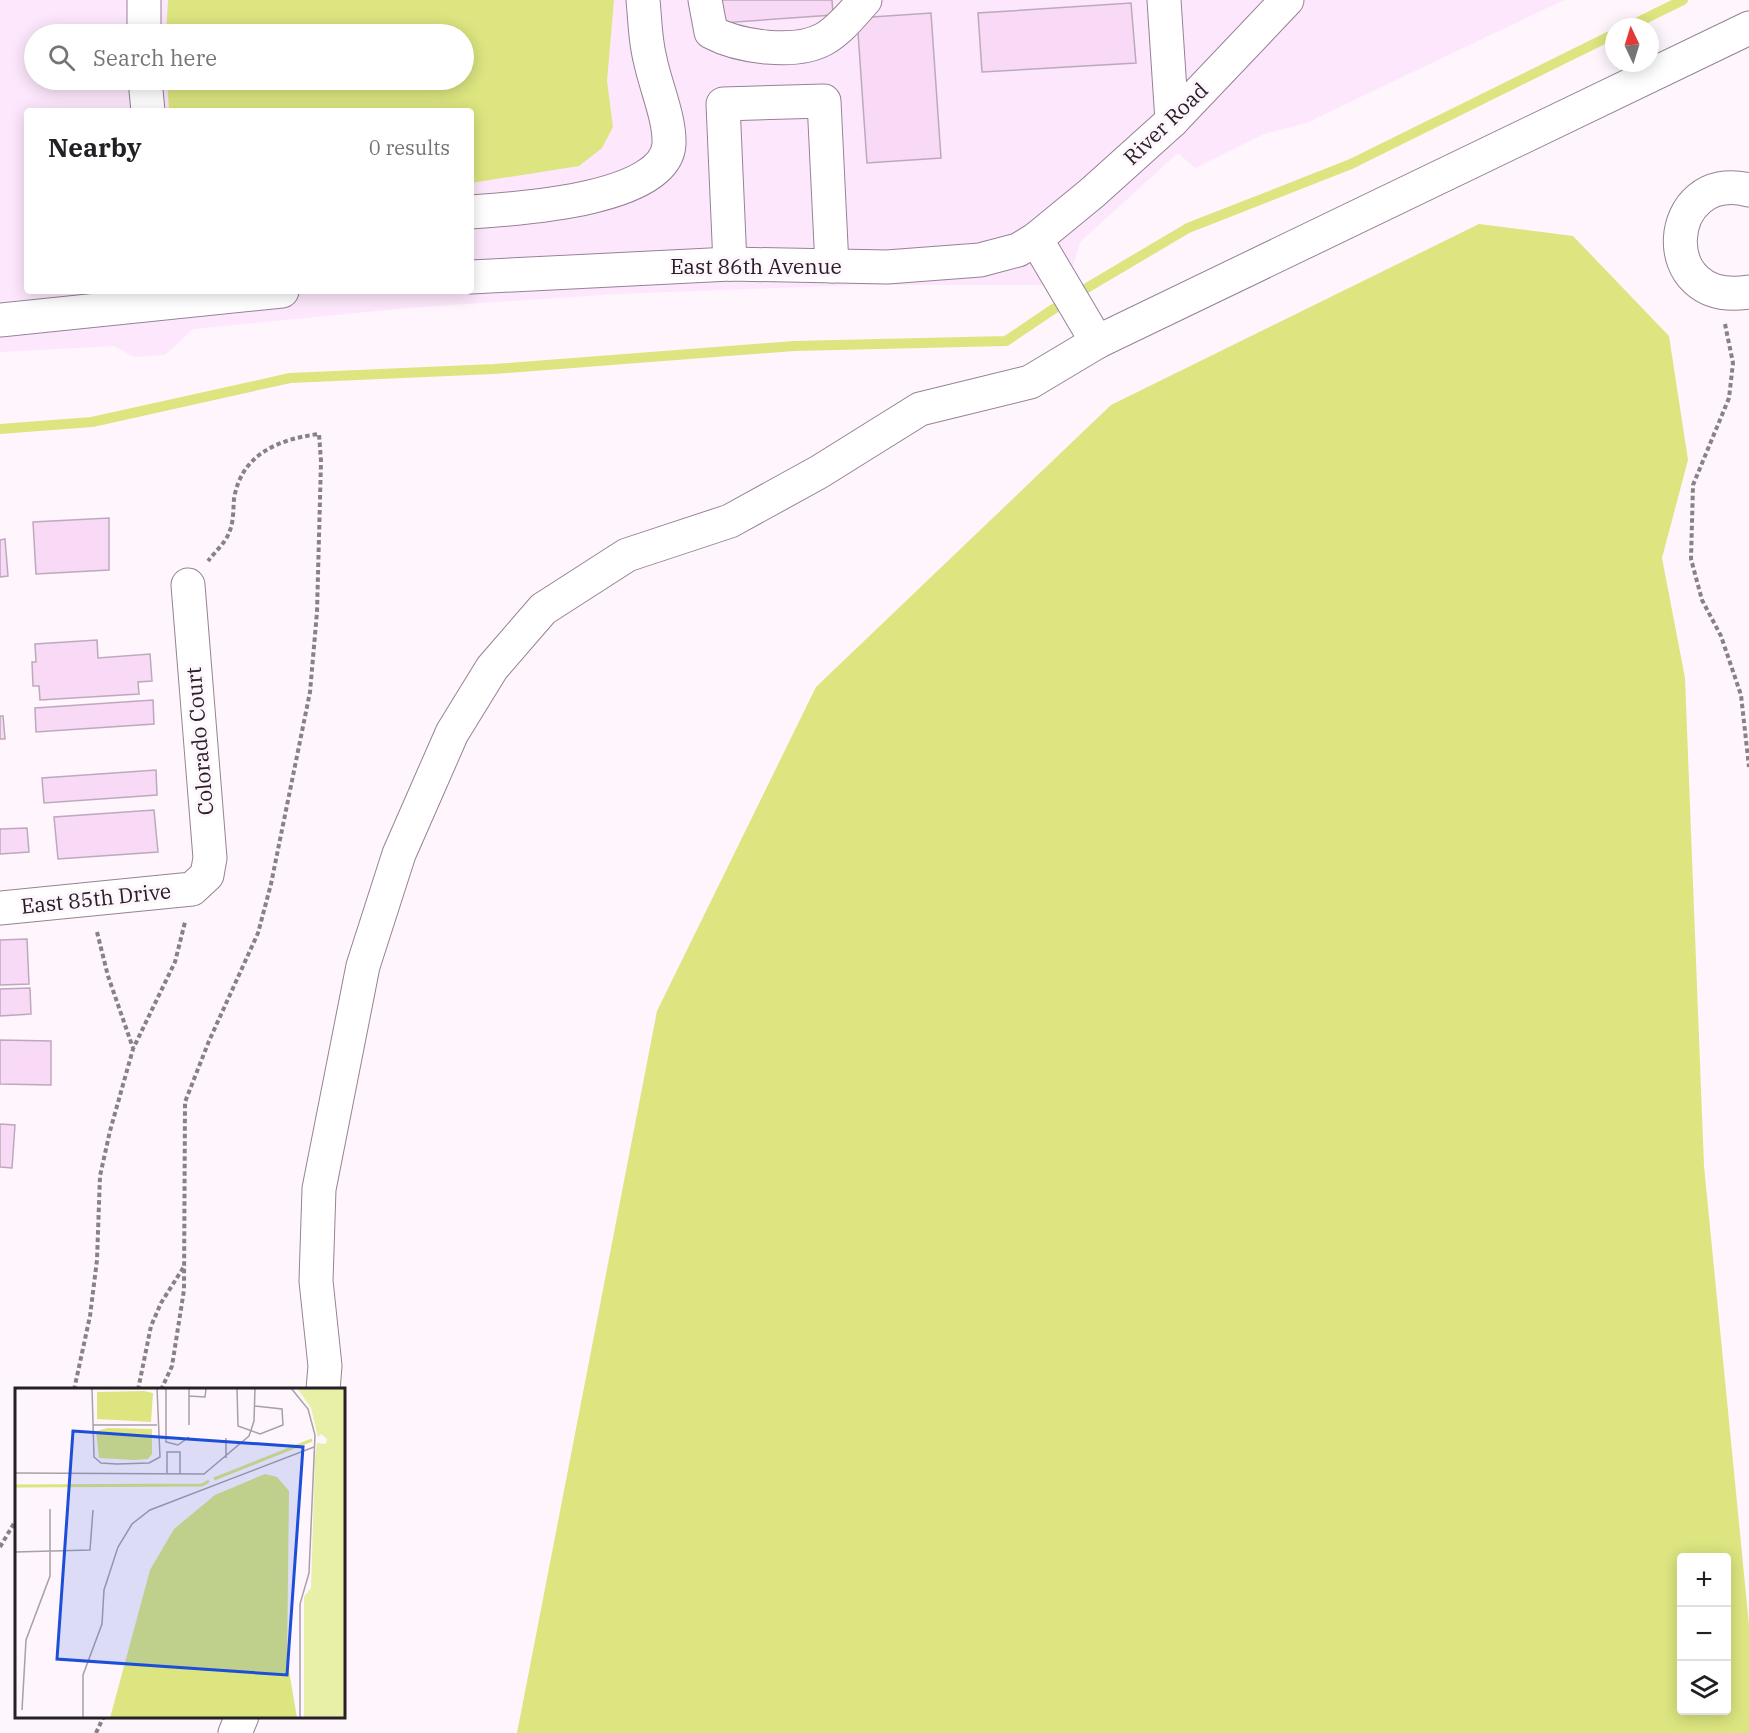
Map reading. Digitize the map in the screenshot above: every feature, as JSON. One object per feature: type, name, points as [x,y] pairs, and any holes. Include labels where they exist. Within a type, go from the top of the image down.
[{"type":"street","points":[[144,0],[144,24]]},
{"type":"street","points":[[474,212],[590,199],[642,178],[662,162],[669,145],[661,99],[649,58],[643,0]]},
{"type":"street","points":[[705,0],[711,32],[730,42],[758,46],[800,46],[824,39],[865,0]]},
{"type":"street","points":[[1164,0],[1172,121]]},
{"type":"street","name":"River Road","points":[[1044,252],[1287,0]]},
{"type":"street","points":[[323,1388],[325,1366],[316,1281],[319,1189],[363,966],[403,844],[452,733],[492,668],[543,609],[627,555],[730,521],[819,472],[920,409],[1030,382],[1089,328],[1749,28]]},
{"type":"street","points":[[146,90],[148,108]]},
{"type":"street","points":[[730,264],[723,104],[824,101],[832,266]]},
{"type":"street","points":[[1749,190],[1729,187],[1712,191],[1696,201],[1685,216],[1679,233],[1683,260],[1698,282],[1714,291],[1732,295],[1749,292]]},
{"type":"street","name":"East 86th Avenue","points":[[474,277],[730,264],[887,267],[980,260],[1018,250],[1044,252]]},
{"type":"street","points":[[1044,252],[1089,328]]},
{"type":"street","points":[[0,320],[253,294]]},
{"type":"street","name":"Colorado Court","points":[[188,585],[210,858],[207,875],[189,890]]},
{"type":"street","name":"East 85th Drive","points":[[0,908],[189,890]]},
{"type":"street","points":[[235,1733],[241,1718]]},
{"type":"path","points":[[1716,319],[1726,325],[1732,363],[1729,398],[1693,485],[1691,559],[1702,600],[1721,636],[1741,695],[1749,767]]},
{"type":"path","points":[[161,1388],[172,1366],[179,1335],[185,1264],[185,1102],[209,1041],[258,933],[271,884],[310,692],[318,612],[319,434],[277,443],[261,452],[249,464],[240,479],[228,536],[188,585]]},
{"type":"path","points":[[75,1388],[90,1316],[97,1260],[100,1176],[133,1049],[175,962],[184,930],[189,890]]},
{"type":"path","points":[[80,901],[95,925],[108,976],[133,1049]]},
{"type":"path","points":[[138,1388],[152,1326],[161,1303],[185,1264]]},
{"type":"path","points":[[0,1547],[15,1522]]},
{"type":"path","points":[[96,1733],[103,1718]]},
{"type":"shaded area","points":[[0,0],[1564,0],[1306,123],[1264,134],[1195,168],[1178,153],[1080,242],[1072,269],[1046,285],[860,285],[616,294],[406,308],[193,329],[165,355],[134,357],[114,346],[0,352]]},
{"type":"shaded area","points":[[168,0],[614,0],[607,81],[613,127],[602,148],[579,166],[474,183],[474,108],[169,108],[168,90],[474,90],[474,24],[167,24]]},
{"type":"shaded area","points":[[1479,224],[1573,236],[1669,336],[1688,460],[1662,558],[1685,678],[1704,1166],[1749,1625],[1749,1733],[517,1733],[657,1011],[816,687],[1111,405]]},
{"type":"building","points":[[720,0],[832,0],[833,15],[722,23]]},
{"type":"building","points":[[1131,3],[1136,63],[982,72],[978,13]]},
{"type":"building","points":[[931,13],[941,158],[867,163],[857,18]]},
{"type":"building","points":[[109,518],[109,570],[36,574],[33,522]]},
{"type":"building","points":[[5,539],[8,576],[0,577],[0,540]]},
{"type":"building","points":[[97,640],[98,658],[150,654],[152,681],[138,682],[139,694],[40,700],[39,686],[33,686],[32,662],[36,662],[35,644]]},
{"type":"building","points":[[153,700],[154,724],[36,732],[35,708]]},
{"type":"building","points":[[0,716],[3,716],[5,739],[0,739]]},
{"type":"building","points":[[156,770],[157,795],[44,803],[42,778]]},
{"type":"building","points":[[154,810],[158,852],[58,859],[54,817]]},
{"type":"building","points":[[27,828],[29,852],[0,854],[0,829]]},
{"type":"building","points":[[27,939],[29,984],[0,985],[0,940]]},
{"type":"building","points":[[30,988],[31,1014],[0,1016],[0,989]]},
{"type":"building","points":[[0,1040],[51,1041],[51,1085],[0,1084]]},
{"type":"building","points":[[0,1124],[15,1125],[12,1168],[0,1167]]},
{"type":"waterway","points":[[1646,18],[1683,0]]},
{"type":"waterway","points":[[1085,289],[1188,228],[1351,164],[1605,38]]},
{"type":"waterway","points":[[0,429],[92,422],[290,378],[494,369],[794,346],[1006,341],[1055,308]]}]
